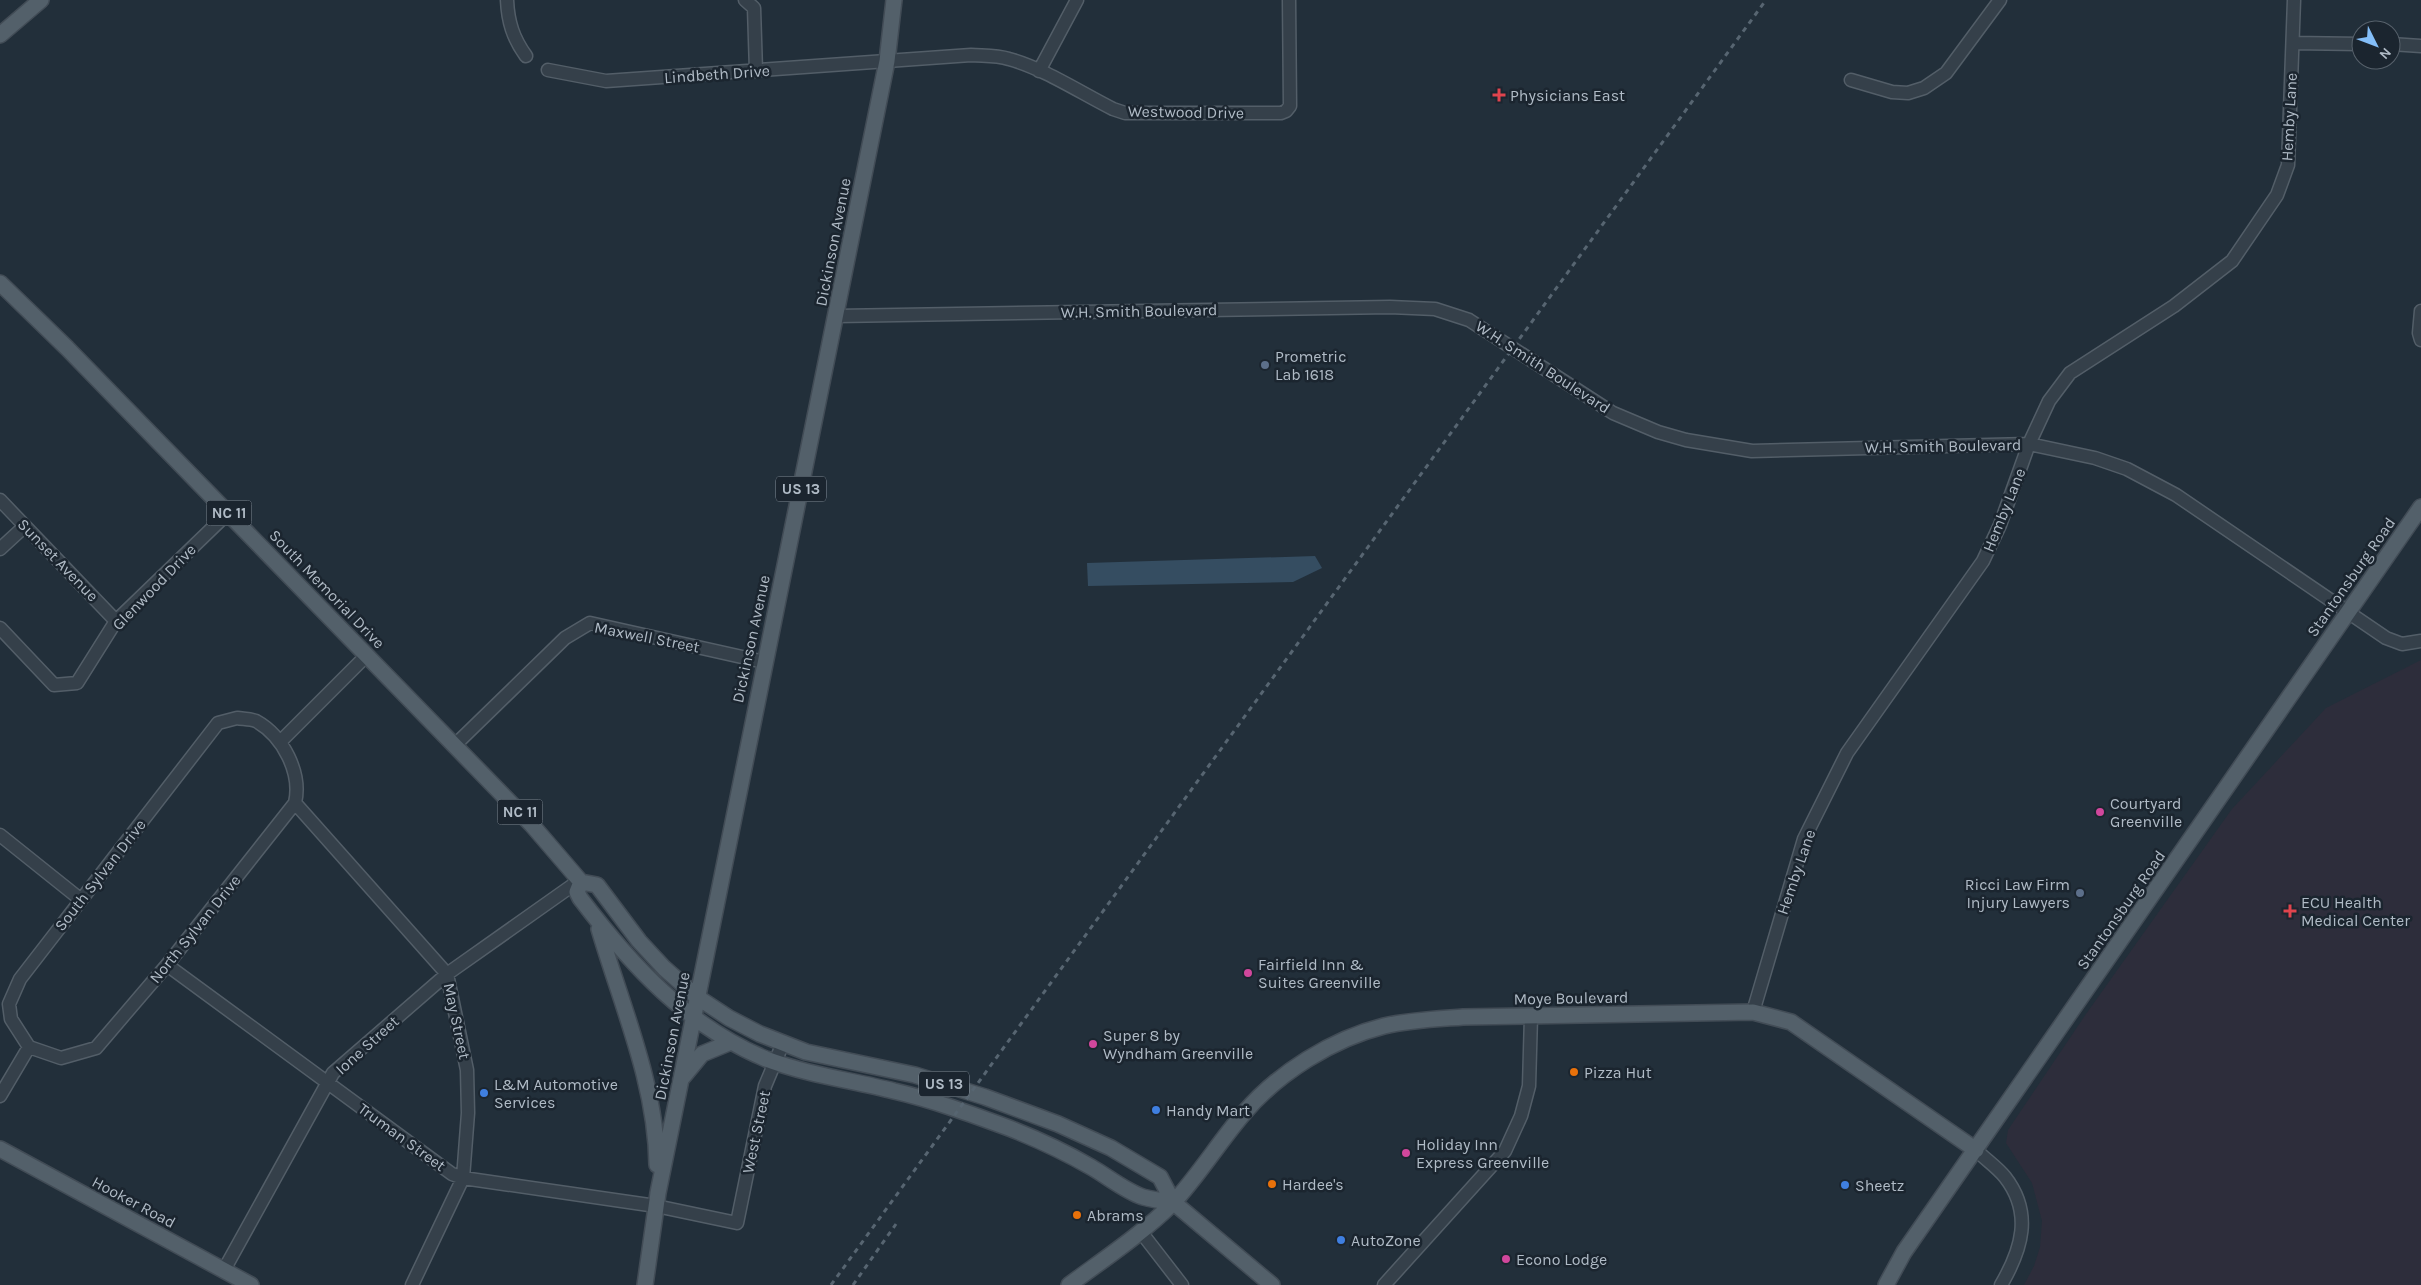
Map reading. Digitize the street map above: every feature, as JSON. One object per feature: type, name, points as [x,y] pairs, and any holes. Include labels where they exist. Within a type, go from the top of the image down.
[{"type":"main road","points":[[0,35],[41,0]]},
{"type":"main road","name":"Dickinson Avenue","points":[[645,1285],[657,1199],[764,662],[837,316],[887,61],[894,0]]},
{"type":"main road","name":"South Memorial Drive","points":[[0,284],[67,348],[455,745],[549,842],[580,881],[597,885],[651,954],[697,997],[745,1027],[782,1043],[822,1056],[942,1083],[1058,1124],[1111,1148],[1160,1177],[1173,1202],[1272,1285]]},
{"type":"main road","name":"Stantonsburg Road","points":[[1886,1285],[1904,1252],[2421,507]]},
{"type":"main road","name":"South Memorial Drive","points":[[580,881],[577,892],[597,920],[647,978],[693,1017],[732,1042],[776,1062],[824,1077],[893,1090],[959,1110],[1011,1129],[1071,1155],[1142,1197],[1173,1202]]},
{"type":"main road","points":[[597,920],[646,1081],[657,1144],[657,1199]]},
{"type":"main road","name":"Moye Boulevard","points":[[1069,1285],[1141,1232],[1173,1202],[1257,1100],[1283,1076],[1321,1051],[1382,1027],[1418,1020],[1754,1012],[1791,1022],[1976,1150]]},
{"type":"main road","points":[[681,1080],[702,1054],[732,1042]]},
{"type":"main road","name":"Hooker Road","points":[[0,1149],[251,1285]]},
{"type":"street","points":[[507,0],[508,22],[516,42],[526,56]]},
{"type":"street","points":[[745,0],[754,8],[756,71]]},
{"type":"street","points":[[1039,71],[1077,0]]},
{"type":"street","name":"Westwood Drive","points":[[887,61],[995,56],[1011,59],[1039,71],[1113,109],[1125,113],[1185,114],[1286,111],[1290,106],[1289,0]]},
{"type":"street","points":[[1851,80],[1892,92],[1908,92],[1924,88],[1946,73],[2000,0]]},
{"type":"street","name":"Hemby Lane","points":[[1754,1012],[1804,839],[1847,753],[1983,562],[2000,525],[2030,444],[2049,400],[2070,373],[2174,306],[2232,261],[2277,195],[2288,165],[2294,0]]},
{"type":"street","points":[[2293,43],[2351,44]]},
{"type":"street","points":[[2401,45],[2421,46]]},
{"type":"street","name":"Lindbeth Drive","points":[[548,70],[606,81],[887,61]]},
{"type":"street","name":"W.H. Smith Boulevard","points":[[837,316],[1390,307],[1435,309],[1469,320],[1488,331],[1613,413],[1658,432],[1686,440],[1752,450],[2030,444],[2060,448],[2127,469],[2206,514],[2348,614],[2386,638],[2402,644],[2421,641]]},
{"type":"street","points":[[2421,311],[2419,333],[2421,340]]},
{"type":"street","name":"Sunset Avenue","points":[[0,500],[116,620]]},
{"type":"street","name":"Glenwood Drive","points":[[0,628],[54,685],[77,682],[116,620],[228,513]]},
{"type":"street","points":[[0,549],[25,526]]},
{"type":"street","name":"Maxwell Street","points":[[455,745],[565,638],[590,623],[764,662]]},
{"type":"street","points":[[295,803],[298,791],[293,768],[280,742],[367,656]]},
{"type":"street","name":"South Sylvan Drive","points":[[29,1047],[11,1020],[9,1004],[20,979],[218,723],[237,718],[256,721],[280,742]]},
{"type":"street","name":"North Sylvan Drive","points":[[29,1047],[61,1058],[96,1048],[168,965],[295,803]]},
{"type":"street","name":"May Street","points":[[295,803],[447,974],[467,1070],[468,1113],[463,1178],[412,1285]]},
{"type":"street","points":[[0,835],[80,899]]},
{"type":"street","name":"Ione Street","points":[[224,1270],[333,1073],[447,974],[580,881]]},
{"type":"street","name":"Truman Street","points":[[168,965],[452,1174],[463,1178],[657,1199],[737,1224]]},
{"type":"street","points":[[1384,1285],[1505,1151],[1521,1116],[1529,1086],[1531,1016]]},
{"type":"street","name":"West Street","points":[[737,1224],[763,1095],[782,1043]]},
{"type":"street","points":[[0,1096],[29,1047]]},
{"type":"street","name":"Moye Boulevard","points":[[1976,1150],[2004,1176],[2014,1193],[2020,1212],[2022,1226],[2020,1243],[2013,1265],[2001,1285]]},
{"type":"street","points":[[1141,1232],[1182,1285]]},
{"type":"shaded area","points":[[1315,556],[1322,568],[1293,582],[1088,586],[1087,563]]},
{"type":"shaded area","name":"ECU Health Medical Center","points":[[2421,660],[2421,1285],[2024,1285],[2034,1266],[2040,1247],[2042,1221],[2032,1183],[2006,1143],[2008,1130],[2086,1014],[2232,809],[2326,708]]},
{"type":"railway","points":[[831,1285],[1766,0]]},
{"type":"railway","points":[[853,1285],[896,1224]]},
{"type":"place","name":"Physicians East","points":[[1499,95]]},
{"type":"place","name":"Prometric Lab 1618","points":[[1265,365]]},
{"type":"place","name":"Courtyard Greenville","points":[[2100,812]]},
{"type":"place","name":"Ricci Law Firm Injury Lawyers","points":[[2080,893]]},
{"type":"place","name":"ECU Health Medical Center","points":[[2290,911]]},
{"type":"place","name":"Fairfield Inn & Suites Greenville","points":[[1248,973]]},
{"type":"place","name":"Super 8 by Wyndham Greenville","points":[[1093,1044]]},
{"type":"place","name":"Pizza Hut","points":[[1574,1072]]},
{"type":"place","name":"L&M Automotive Services","points":[[484,1093]]},
{"type":"place","name":"Handy Mart","points":[[1156,1110]]},
{"type":"place","name":"Holiday Inn Express Greenville","points":[[1406,1153]]},
{"type":"place","name":"Hardee's","points":[[1272,1184]]},
{"type":"place","name":"Sheetz","points":[[1845,1185]]},
{"type":"place","name":"Abrams","points":[[1077,1215]]},
{"type":"place","name":"AutoZone","points":[[1341,1240]]},
{"type":"place","name":"Econo Lodge","points":[[1506,1259]]}]
